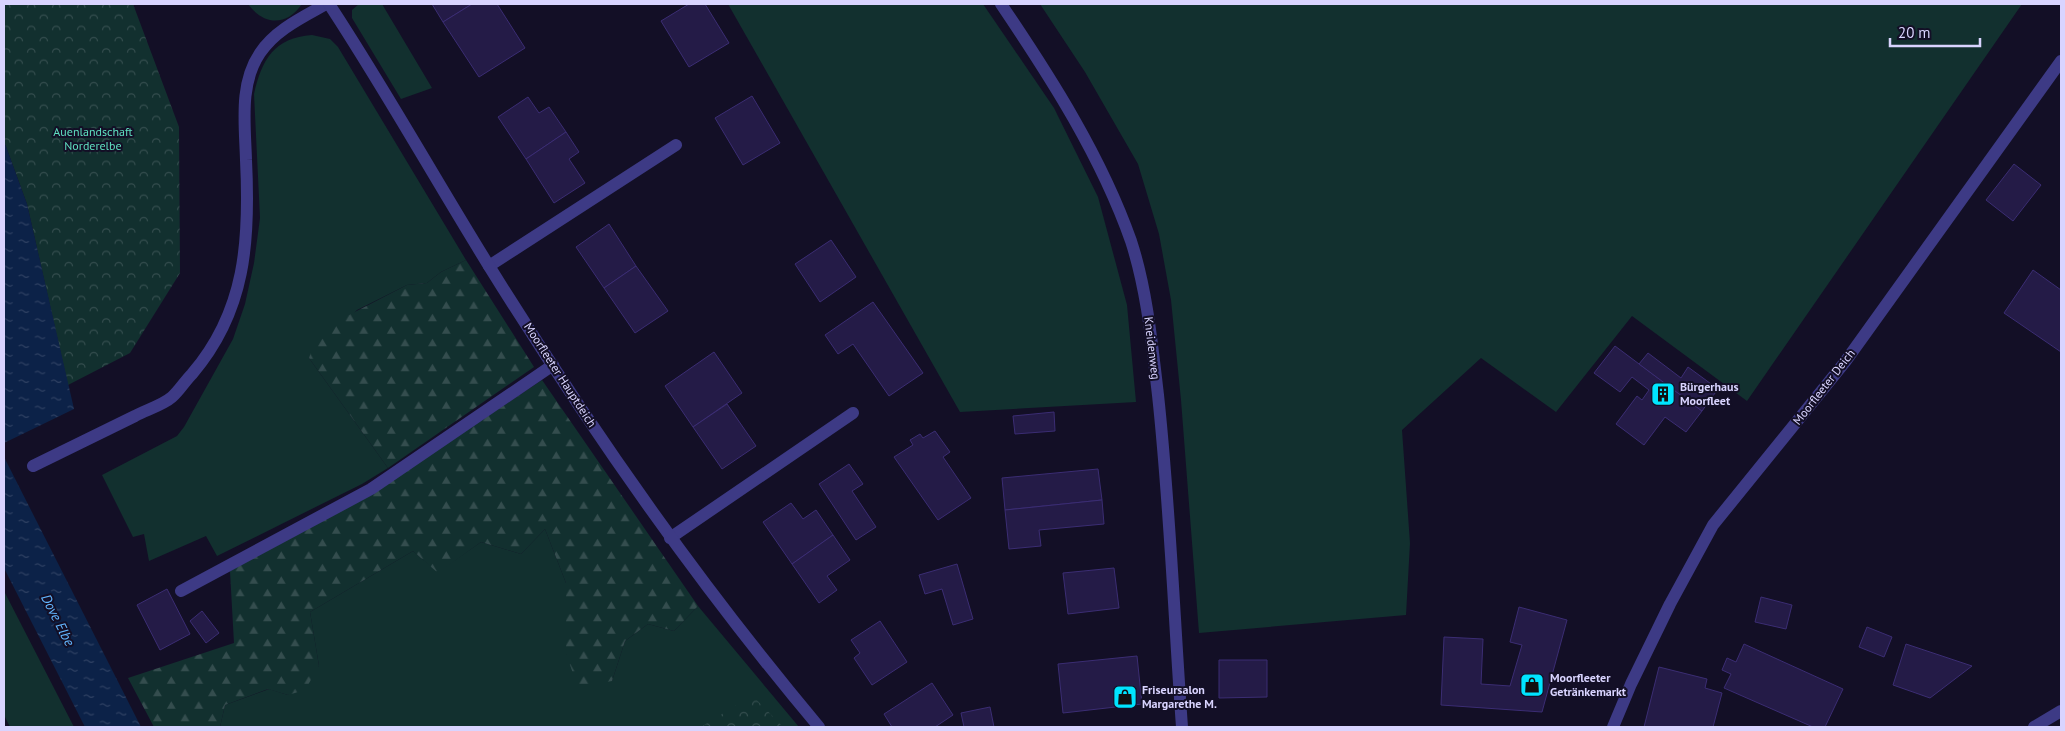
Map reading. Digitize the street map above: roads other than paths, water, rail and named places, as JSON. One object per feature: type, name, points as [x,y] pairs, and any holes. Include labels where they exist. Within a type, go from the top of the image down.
[{"type":"street","name":"Moorfleeter Hauptdeich","points":[[327,4],[552,365],[670,538],[781,682],[819,727]]},
{"type":"street","points":[[33,466],[171,398],[204,360],[223,327],[236,298],[243,267],[248,232],[245,103],[250,72],[260,51],[275,36],[327,4]]},
{"type":"street","name":"Kneidenweg","points":[[1000,4],[1028,44],[1098,162],[1131,242],[1149,317],[1164,450],[1182,727]]},
{"type":"street","name":"Moorfleeter Deich","points":[[1612,727],[1670,604],[1713,526],[1844,362],[2061,61]]},
{"type":"street","points":[[489,266],[676,145]]},
{"type":"street","points":[[180,591],[371,489],[552,365]]},
{"type":"street","points":[[670,538],[853,413]]},
{"type":"street","points":[[2034,727],[2061,711]]},
{"type":"water","points":[[4,141],[27,204],[74,409],[4,443]]},
{"type":"water","name":"Dove Elbe","points":[[4,457],[141,727],[85,727],[4,568]]},
{"type":"place","name":"Bürgerhaus Moorfleet","points":[[1663,394]]},
{"type":"place","name":"Moorfleeter Getränkemarkt","points":[[1532,685]]},
{"type":"place","name":"Friseursalon Margarethe M.","points":[[1125,697]]},
{"type":"park label","name":"Auenlandschaft Norderelbe","points":[[93,139]]}]
